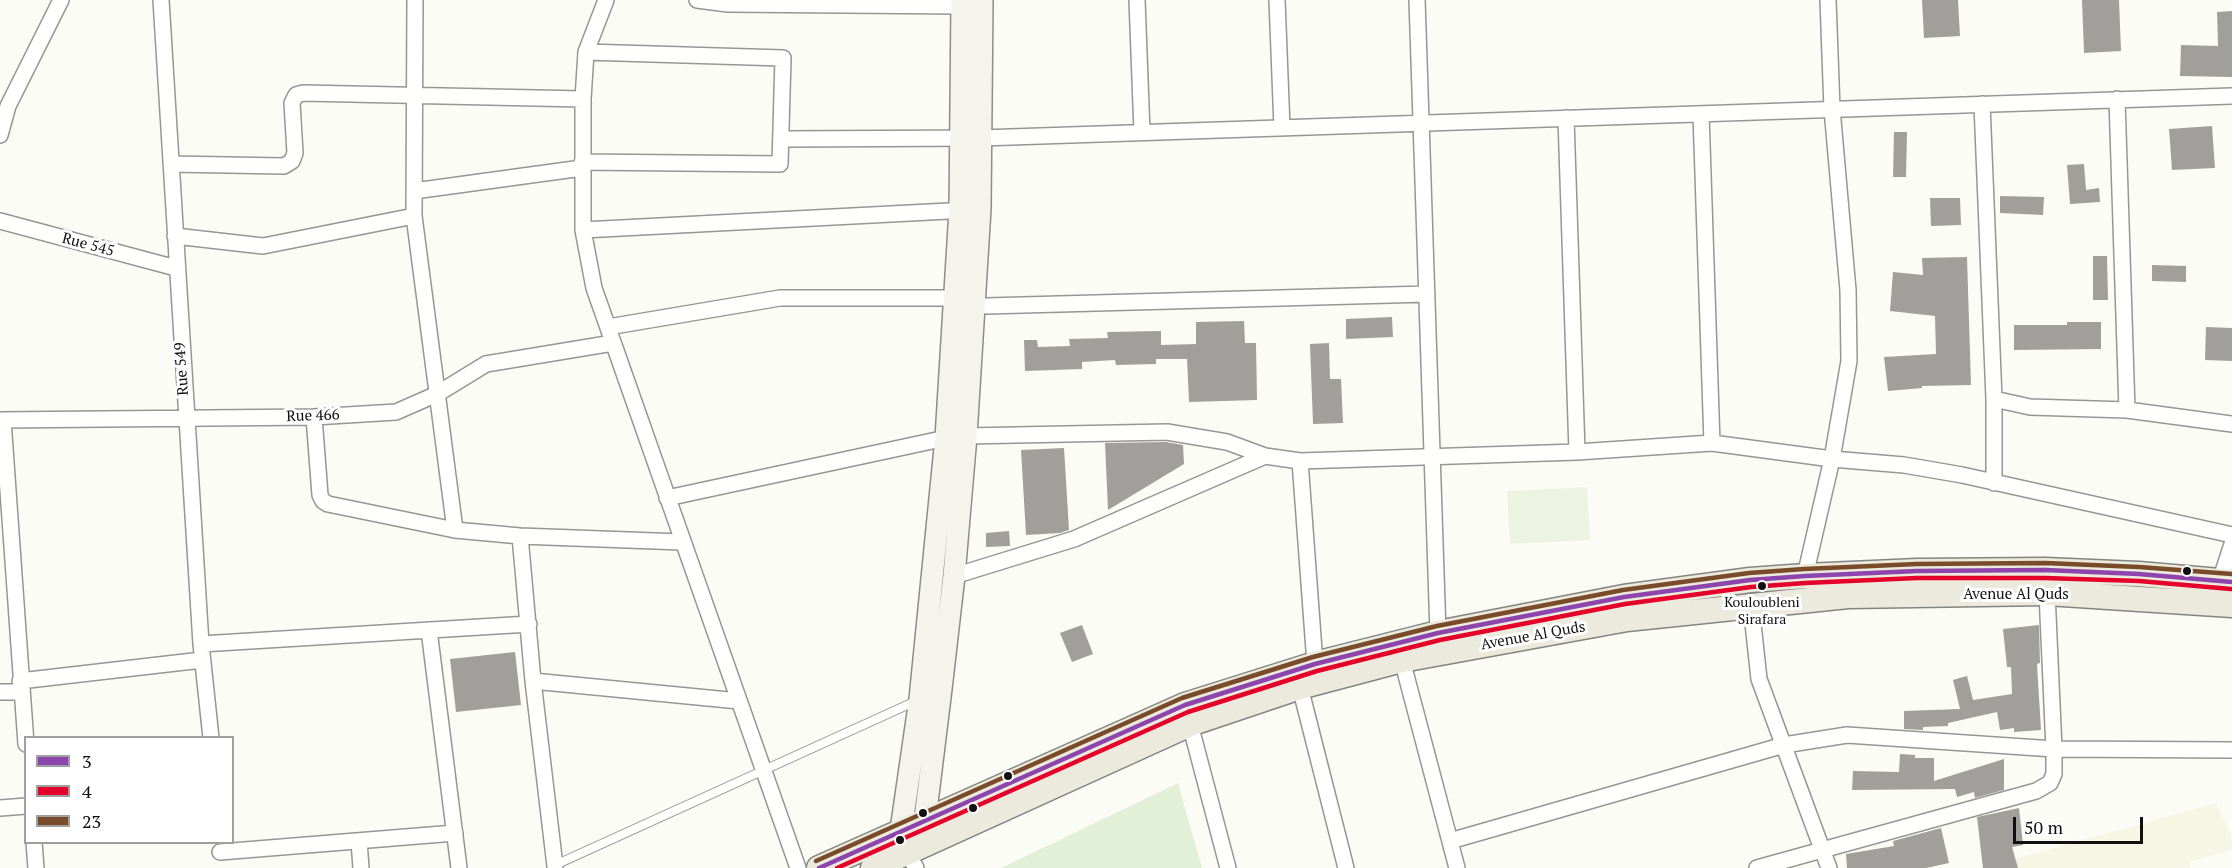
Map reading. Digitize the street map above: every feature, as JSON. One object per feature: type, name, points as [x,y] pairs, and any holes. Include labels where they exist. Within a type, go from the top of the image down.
[{"type":"main road","points":[[911,852],[920,699],[972,301],[971,138],[982,0]]},
{"type":"main road","points":[[962,3],[971,138]]},
{"type":"main road","points":[[925,819],[954,576],[956,437]]},
{"type":"main road","name":"Avenue Al Quds","points":[[911,852],[925,819],[1185,705],[1315,664],[1438,633],[1624,597],[1750,580],[1917,570],[2045,570],[2139,574],[2225,593]]},
{"type":"main road","name":"Avenue Al Quds","points":[[873,868],[1190,724],[1300,687],[1402,660],[1627,619],[1848,596],[2225,593]]},
{"type":"main road","name":"Avenue Al Quds","points":[[819,868],[911,852]]},
{"type":"street","points":[[0,135],[8,106],[61,0]]},
{"type":"street","name":"Rue 549","points":[[161,0],[186,419],[202,652],[211,736]]},
{"type":"street","points":[[415,0],[414,216],[455,530]]},
{"type":"street","points":[[606,0],[586,52],[583,99],[583,230],[594,288],[798,868]]},
{"type":"street","points":[[697,0],[728,4],[962,3]]},
{"type":"street","points":[[1137,0],[1142,132]]},
{"type":"street","points":[[1277,0],[1282,128]]},
{"type":"street","points":[[1417,0],[1438,633]]},
{"type":"street","points":[[1805,576],[1832,459],[1849,361],[1848,290],[1832,109],[1828,0]]},
{"type":"street","points":[[414,191],[582,165],[780,164],[783,58],[586,52]]},
{"type":"street","points":[[171,164],[284,166],[292,161],[295,153],[292,103],[296,95],[303,93],[583,99]]},
{"type":"street","points":[[781,139],[971,138],[2232,96]]},
{"type":"street","points":[[2117,99],[2127,410]]},
{"type":"street","points":[[1982,104],[1994,399],[1994,483]]},
{"type":"street","points":[[1701,114],[1712,443]]},
{"type":"street","points":[[1566,118],[1577,452]]},
{"type":"street","points":[[583,230],[970,210]]},
{"type":"street","points":[[175,236],[263,246],[414,216]]},
{"type":"street","name":"Rue 545","points":[[0,221],[176,268]]},
{"type":"street","points":[[608,327],[780,298],[972,301],[1427,294]]},
{"type":"street","name":"Rue 466","points":[[2,420],[314,417],[396,412],[437,394],[486,364],[613,343]]},
{"type":"street","points":[[1994,399],[2030,407],[2127,410],[2232,424]]},
{"type":"street","points":[[314,417],[320,495],[328,504],[455,530],[520,536],[682,542]]},
{"type":"street","points":[[2,420],[25,736]]},
{"type":"street","points":[[667,498],[956,437],[1167,432],[1227,442],[1265,456],[1300,461],[1577,452],[1712,443],[1832,459],[1904,465],[1962,475],[2232,535]]},
{"type":"street","points":[[954,576],[1074,539],[1265,456]]},
{"type":"street","points":[[1300,461],[1315,664]]},
{"type":"street","points":[[520,536],[552,867]]},
{"type":"street","points":[[2225,593],[2232,544]]},
{"type":"street","points":[[1757,868],[2036,791],[2050,783],[2054,774],[2054,749],[2047,593]]},
{"type":"street","points":[[1751,605],[1759,679],[1829,868]]},
{"type":"street","points":[[0,692],[202,652],[429,630],[529,624]]},
{"type":"street","points":[[429,630],[459,868]]},
{"type":"street","points":[[1402,660],[1456,868]]},
{"type":"street","points":[[534,681],[739,701]]},
{"type":"street","points":[[1300,687],[1346,868]]},
{"type":"street","points":[[1190,724],[1228,868]]},
{"type":"street","points":[[1449,842],[1784,745],[1847,735],[2054,749],[2232,750]]},
{"type":"street","points":[[0,808],[24,806]]},
{"type":"street","points":[[220,854],[455,833]]},
{"type":"street","points":[[359,841],[361,868]]},
{"type":"street","points":[[34,844],[35,868]]},
{"type":"lane","points":[[552,867],[941,689]]},
{"type":"green space","points":[[1587,487],[1590,540],[1510,544],[1507,491]]},
{"type":"green space","points":[[1178,783],[1202,868],[1001,868]]},
{"type":"green space","points":[[2216,803],[2232,837],[2232,850],[2189,862],[2190,868],[1983,868]]},
{"type":"building","points":[[1922,0],[1958,0],[1960,36],[1924,38]]},
{"type":"building","points":[[2082,0],[2119,0],[2121,51],[2084,53]]},
{"type":"building","points":[[2232,11],[2232,77],[2180,76],[2181,45],[2218,46],[2217,12]]},
{"type":"building","points":[[2212,126],[2215,168],[2172,170],[2169,129]]},
{"type":"building","points":[[1894,132],[1907,132],[1906,177],[1893,177]]},
{"type":"building","points":[[2084,164],[2086,190],[2099,188],[2100,202],[2070,204],[2067,165]]},
{"type":"building","points":[[2000,196],[2044,197],[2043,215],[2000,213]]},
{"type":"building","points":[[1930,198],[1960,198],[1961,225],[1931,226]]},
{"type":"building","points":[[2093,256],[2107,256],[2108,300],[2093,300]]},
{"type":"building","points":[[1967,257],[1971,385],[1922,386],[1922,388],[1888,391],[1884,357],[1936,354],[1935,316],[1890,311],[1893,272],[1923,275],[1922,258]]},
{"type":"building","points":[[2152,265],[2186,266],[2186,282],[2152,281]]},
{"type":"building","points":[[1392,317],[1393,337],[1346,339],[1346,319]]},
{"type":"building","points":[[1244,321],[1245,343],[1256,343],[1257,400],[1189,402],[1187,359],[1156,359],[1156,364],[1116,365],[1115,360],[1082,362],[1082,369],[1025,371],[1024,340],[1037,340],[1038,347],[1070,346],[1069,339],[1108,338],[1107,332],[1161,331],[1161,345],[1196,344],[1196,322]]},
{"type":"building","points":[[2067,322],[2101,322],[2101,349],[2014,350],[2014,325],[2067,325]]},
{"type":"building","points":[[2206,327],[2232,328],[2232,361],[2205,360]]},
{"type":"building","points":[[1329,343],[1330,379],[1341,379],[1343,423],[1313,424],[1310,344]]},
{"type":"building","points":[[1166,442],[1183,445],[1184,464],[1108,510],[1105,443]]},
{"type":"building","points":[[1064,448],[1069,530],[1060,533],[1026,535],[1021,450]]},
{"type":"building","points":[[1009,531],[1010,546],[986,547],[986,533]]},
{"type":"building","points":[[1082,625],[1093,654],[1072,662],[1060,633]]},
{"type":"building","points":[[2039,625],[2040,663],[2037,664],[2041,730],[2014,732],[2014,728],[2000,730],[1997,712],[1948,723],[1948,726],[1923,727],[1923,730],[1904,729],[1904,711],[1960,709],[1953,680],[1967,676],[1973,700],[2012,694],[2011,667],[2007,667],[2003,629]]},
{"type":"building","points":[[515,652],[521,705],[456,712],[450,659]]},
{"type":"building","points":[[1900,754],[1915,755],[1915,758],[1934,758],[1934,781],[2004,759],[2004,790],[1975,798],[1974,792],[1957,797],[1955,789],[1852,790],[1853,771],[1899,772]]},
{"type":"building","points":[[2019,808],[2023,845],[2012,847],[2018,868],[1983,868],[1977,817]]},
{"type":"building","points":[[1941,828],[1949,863],[1926,868],[1847,868],[1846,854],[1894,846],[1893,841]]},
{"type":"transit line","name":"23","points":[[816,861],[1182,698],[1313,657],[1437,626],[1623,590],[1749,573],[1804,569],[1917,564],[2045,563],[2232,574]]},
{"type":"transit line","name":"3","points":[[819,868],[1185,705],[1315,664],[1438,633],[1624,597],[1750,580],[1805,576],[1917,571],[2045,570],[2139,574],[2232,582]]},
{"type":"transit line","name":"4","points":[[837,868],[1188,712],[1317,671],[1440,640],[1625,604],[1751,587],[1805,583],[1917,578],[2045,578],[2139,581],[2231,589]]},
{"type":"place","name":"Kouloubleni Sirafara","points":[[1762,586]]}]
